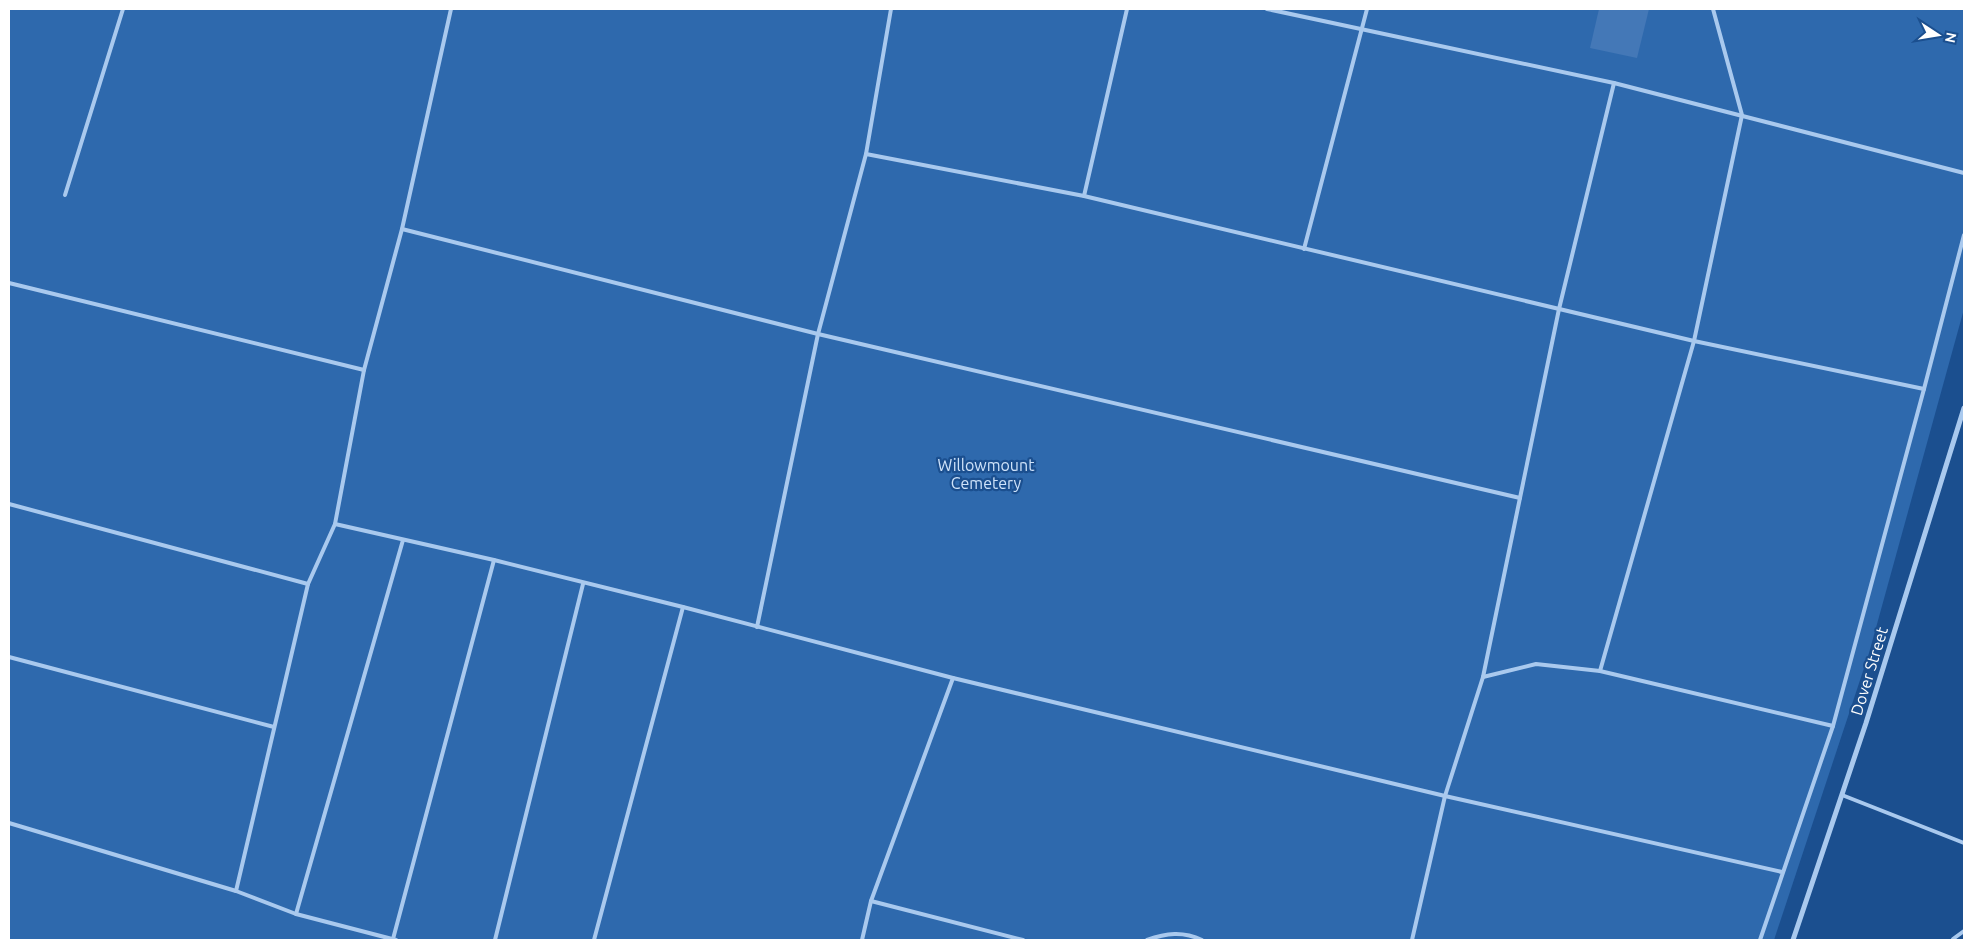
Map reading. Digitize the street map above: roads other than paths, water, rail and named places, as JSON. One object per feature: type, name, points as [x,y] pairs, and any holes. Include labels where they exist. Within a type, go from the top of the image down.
[{"type":"street","name":"Dover Street","points":[[1794,940],[1842,795],[1964,408]]},
{"type":"lane","points":[[65,195],[123,9]]},
{"type":"lane","points":[[236,891],[308,584],[334,524],[364,370],[402,229],[452,9]]},
{"type":"lane","points":[[757,626],[818,334],[866,154],[891,9]]},
{"type":"lane","points":[[1084,196],[1127,9]]},
{"type":"lane","points":[[1267,9],[1614,83],[1964,173]]},
{"type":"lane","points":[[1304,249],[1367,9]]},
{"type":"lane","points":[[1600,671],[1694,341],[1742,115],[1713,9]]},
{"type":"lane","points":[[1412,940],[1445,796],[1483,677],[1559,309],[1614,83]]},
{"type":"lane","points":[[866,154],[1084,196],[1694,341],[1924,390]]},
{"type":"lane","points":[[402,229],[818,334],[1520,498]]},
{"type":"lane","points":[[1760,940],[1832,726],[1924,390],[1964,235]]},
{"type":"lane","points":[[9,283],[364,370]]},
{"type":"lane","points":[[9,504],[308,584]]},
{"type":"lane","points":[[334,524],[494,560],[584,584],[683,607],[953,678],[1445,796],[1782,872]]},
{"type":"lane","points":[[296,914],[403,540]]},
{"type":"lane","points":[[9,823],[236,891],[296,914],[395,940],[494,560]]},
{"type":"lane","points":[[495,940],[584,584]]},
{"type":"lane","points":[[594,940],[683,607]]},
{"type":"lane","points":[[9,657],[274,727]]},
{"type":"lane","points":[[1483,677],[1536,664],[1600,671],[1832,726]]},
{"type":"lane","points":[[862,940],[871,901],[953,678]]},
{"type":"lane","points":[[1842,795],[1964,844]]},
{"type":"lane","points":[[871,901],[1023,940]]},
{"type":"lane","points":[[1953,939],[1964,931]]},
{"type":"lane","points":[[1147,940],[1164,934],[1183,934],[1202,940]]},
{"type":"park label","name":"Willowmount Cemetery","points":[[986,474]]}]
